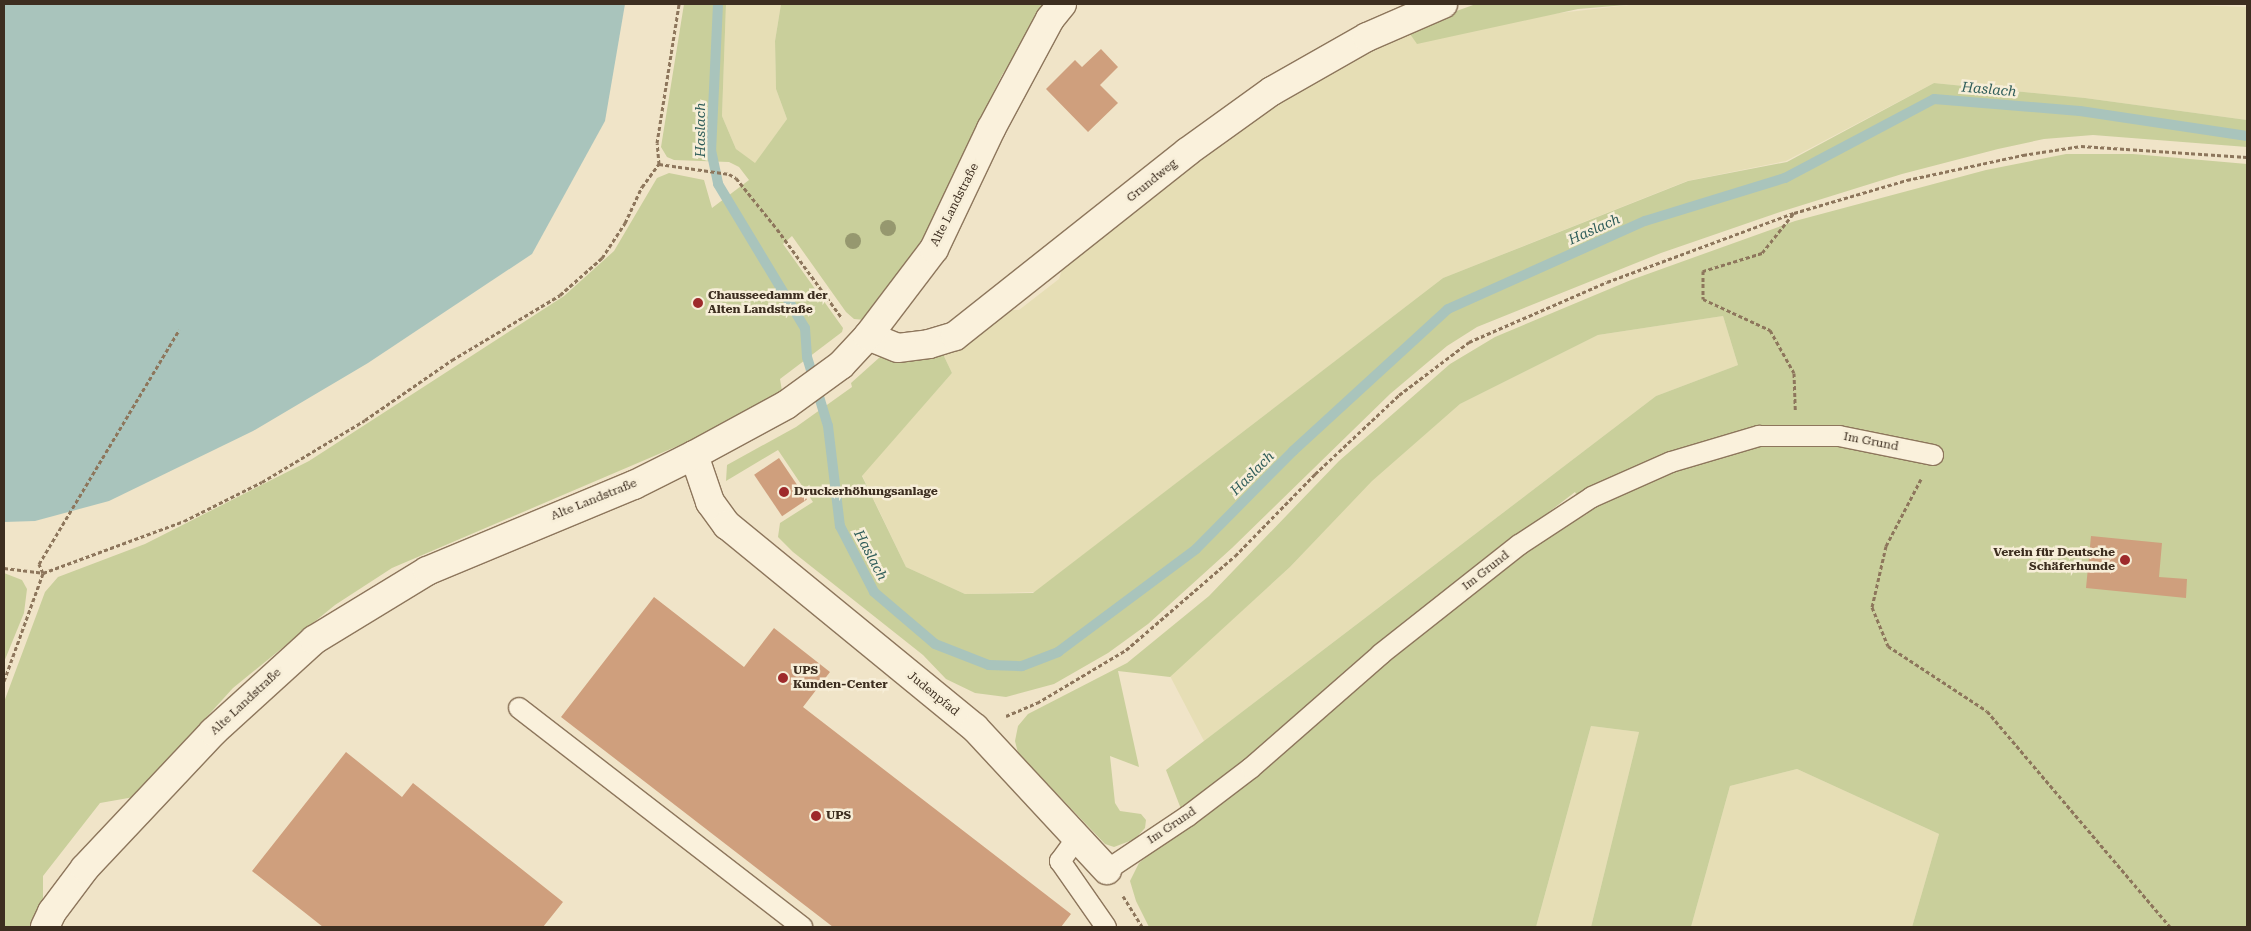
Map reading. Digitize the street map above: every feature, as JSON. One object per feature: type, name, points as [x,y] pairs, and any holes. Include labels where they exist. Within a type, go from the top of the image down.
[{"type":"street","name":"Alte Landstraße","points":[[45,927],[52,912],[85,868],[199,746],[314,640],[427,571],[634,485],[694,455],[786,405],[841,365],[868,336],[934,248],[991,129],[1050,19],[1062,4]]},
{"type":"street","name":"Grundweg","points":[[868,336],[898,348],[929,344],[955,336],[1187,152],[1272,91],[1367,37],[1443,4]]},
{"type":"street","name":"Judenpfad","points":[[694,455],[710,502],[727,526],[975,728],[1107,870]]},
{"type":"lane","name":"Im Grund","points":[[1107,870],[1188,816],[1251,768],[1389,648],[1518,545],[1592,497],[1671,462],[1759,436],[1839,436],[1933,455]]},
{"type":"lane","points":[[519,708],[802,927]]},
{"type":"lane","points":[[1077,838],[1060,860],[1106,927]]},
{"type":"path","points":[[4,568],[43,573],[184,521],[262,482],[366,420],[452,360],[560,295],[602,258],[626,223],[642,187],[659,164],[657,143],[679,4]]},
{"type":"path","points":[[975,728],[1037,703],[1126,650],[1235,556],[1315,474],[1399,395],[1468,342],[1607,282],[1794,213],[1907,180],[2023,155],[2081,146],[2247,158]]},
{"type":"path","points":[[659,164],[729,174],[777,229],[838,316],[868,336]]},
{"type":"path","points":[[1794,213],[1762,253],[1703,271],[1703,280],[1704,299],[1770,330],[1794,373],[1796,436]]},
{"type":"path","points":[[4,681],[43,573],[39,564],[179,330]]},
{"type":"path","points":[[1933,455],[1886,546],[1872,607],[1888,646],[1987,711],[2170,927]]},
{"type":"path","points":[[1107,870],[1142,927]]},
{"type":"shaded area","points":[[726,4],[781,4],[775,41],[776,89],[787,119],[755,164],[736,149],[722,116]]},
{"type":"shaded area","points":[[1638,4],[2156,4],[2247,7],[2247,120],[2085,98],[1934,83],[1786,161],[1687,181],[1443,278],[1035,592],[965,594],[906,567],[862,475],[952,373],[942,352],[1008,310],[1019,310],[1059,279],[1064,263],[1280,97],[1399,31]]},
{"type":"shaded area","points":[[1723,316],[1738,365],[1656,396],[1204,741],[1170,676],[1290,567],[1372,480],[1460,404],[1598,335]]},
{"type":"shaded area","points":[[1591,726],[1639,732],[1591,927],[1536,927]]},
{"type":"shaded area","points":[[1797,769],[1939,834],[1912,927],[1691,927],[1730,786]]},
{"type":"green space","points":[[684,4],[726,4],[722,116],[736,149],[755,163],[787,119],[776,89],[775,41],[781,4],[1048,4],[1002,75],[912,260],[865,320],[854,319],[846,312],[792,236],[783,244],[843,328],[842,332],[780,379],[782,391],[715,430],[392,568],[335,605],[233,688],[134,797],[100,803],[43,876],[43,914],[36,927],[4,927],[4,702],[45,592],[58,577],[145,544],[309,461],[564,296],[614,251],[657,178],[669,173],[704,180],[712,208],[749,180],[739,167],[729,162],[674,160],[667,157],[661,147]]},
{"type":"green space","points":[[1476,4],[1638,4],[1578,9],[1417,44],[1410,34],[1409,28]]},
{"type":"green space","points":[[1934,83],[2085,98],[2247,120],[2247,147],[2093,135],[2044,139],[1998,149],[1902,174],[1780,212],[1661,253],[1477,327],[1447,346],[1390,394],[1232,548],[1148,624],[1108,653],[1054,684],[1006,697],[975,693],[946,679],[923,655],[793,552],[778,537],[780,523],[813,502],[778,450],[726,481],[727,465],[796,427],[852,387],[851,383],[880,357],[942,352],[952,373],[862,476],[906,567],[965,594],[1033,593],[1443,278],[1688,181],[1787,162]]},
{"type":"green space","points":[[2066,154],[2133,154],[2247,164],[2247,927],[1912,927],[1939,834],[1797,769],[1730,786],[1691,927],[1591,927],[1639,732],[1591,726],[1536,927],[1149,927],[1136,901],[1130,881],[1139,863],[1408,642],[1549,535],[1587,514],[1575,492],[1480,565],[1245,763],[1181,809],[1166,770],[1656,396],[1738,365],[1723,316],[1598,335],[1460,404],[1372,481],[1290,567],[1170,677],[1118,671],[1139,767],[1110,756],[1115,803],[1120,811],[1141,814],[1146,820],[1145,828],[1135,839],[1114,847],[1105,844],[1018,753],[1015,741],[1018,726],[1028,714],[1127,663],[1209,596],[1339,461],[1450,364],[1495,337],[1631,280],[1795,221],[1986,170]]},
{"type":"green space","points":[[4,573],[22,580],[27,589],[24,613],[4,662]]},
{"type":"water","points":[[4,4],[625,4],[605,121],[532,254],[368,363],[253,431],[109,501],[35,521],[4,522]]},
{"type":"building","points":[[1101,49],[1118,67],[1100,85],[1118,103],[1088,132],[1046,89],[1075,60],[1082,67]]},
{"type":"building","name":"Druckerhöhungsanlage","points":[[779,458],[807,499],[782,516],[754,475]]},
{"type":"building","name":"Verein für Deutsche Schäferhunde","points":[[2091,536],[2162,543],[2159,577],[2187,579],[2186,598],[2086,588]]},
{"type":"building","name":"UPS","points":[[654,597],[744,667],[774,628],[830,672],[803,707],[1071,914],[1061,927],[833,927],[561,717]]},
{"type":"building","points":[[346,752],[402,797],[413,783],[563,902],[543,927],[323,927],[252,871]]},
{"type":"waterway","name":"Haslach","points":[[718,4],[711,150],[718,184],[805,328],[807,357],[828,426],[840,526],[874,592],[935,644],[989,665],[1022,666],[1058,652],[1196,549],[1293,451],[1448,309],[1645,221],[1785,178],[1934,99],[2080,111],[2247,136]]},
{"type":"place","name":"Chausseedamm der Alten Landstraße","points":[[698,303]]},
{"type":"place","name":"Druckerhöhungsanlage","points":[[784,492]]},
{"type":"place","name":"Verein für Deutsche Schäferhunde","points":[[2125,560]]},
{"type":"place","name":"UPS Kunden-Center","points":[[783,678]]},
{"type":"place","name":"UPS","points":[[816,816]]}]
